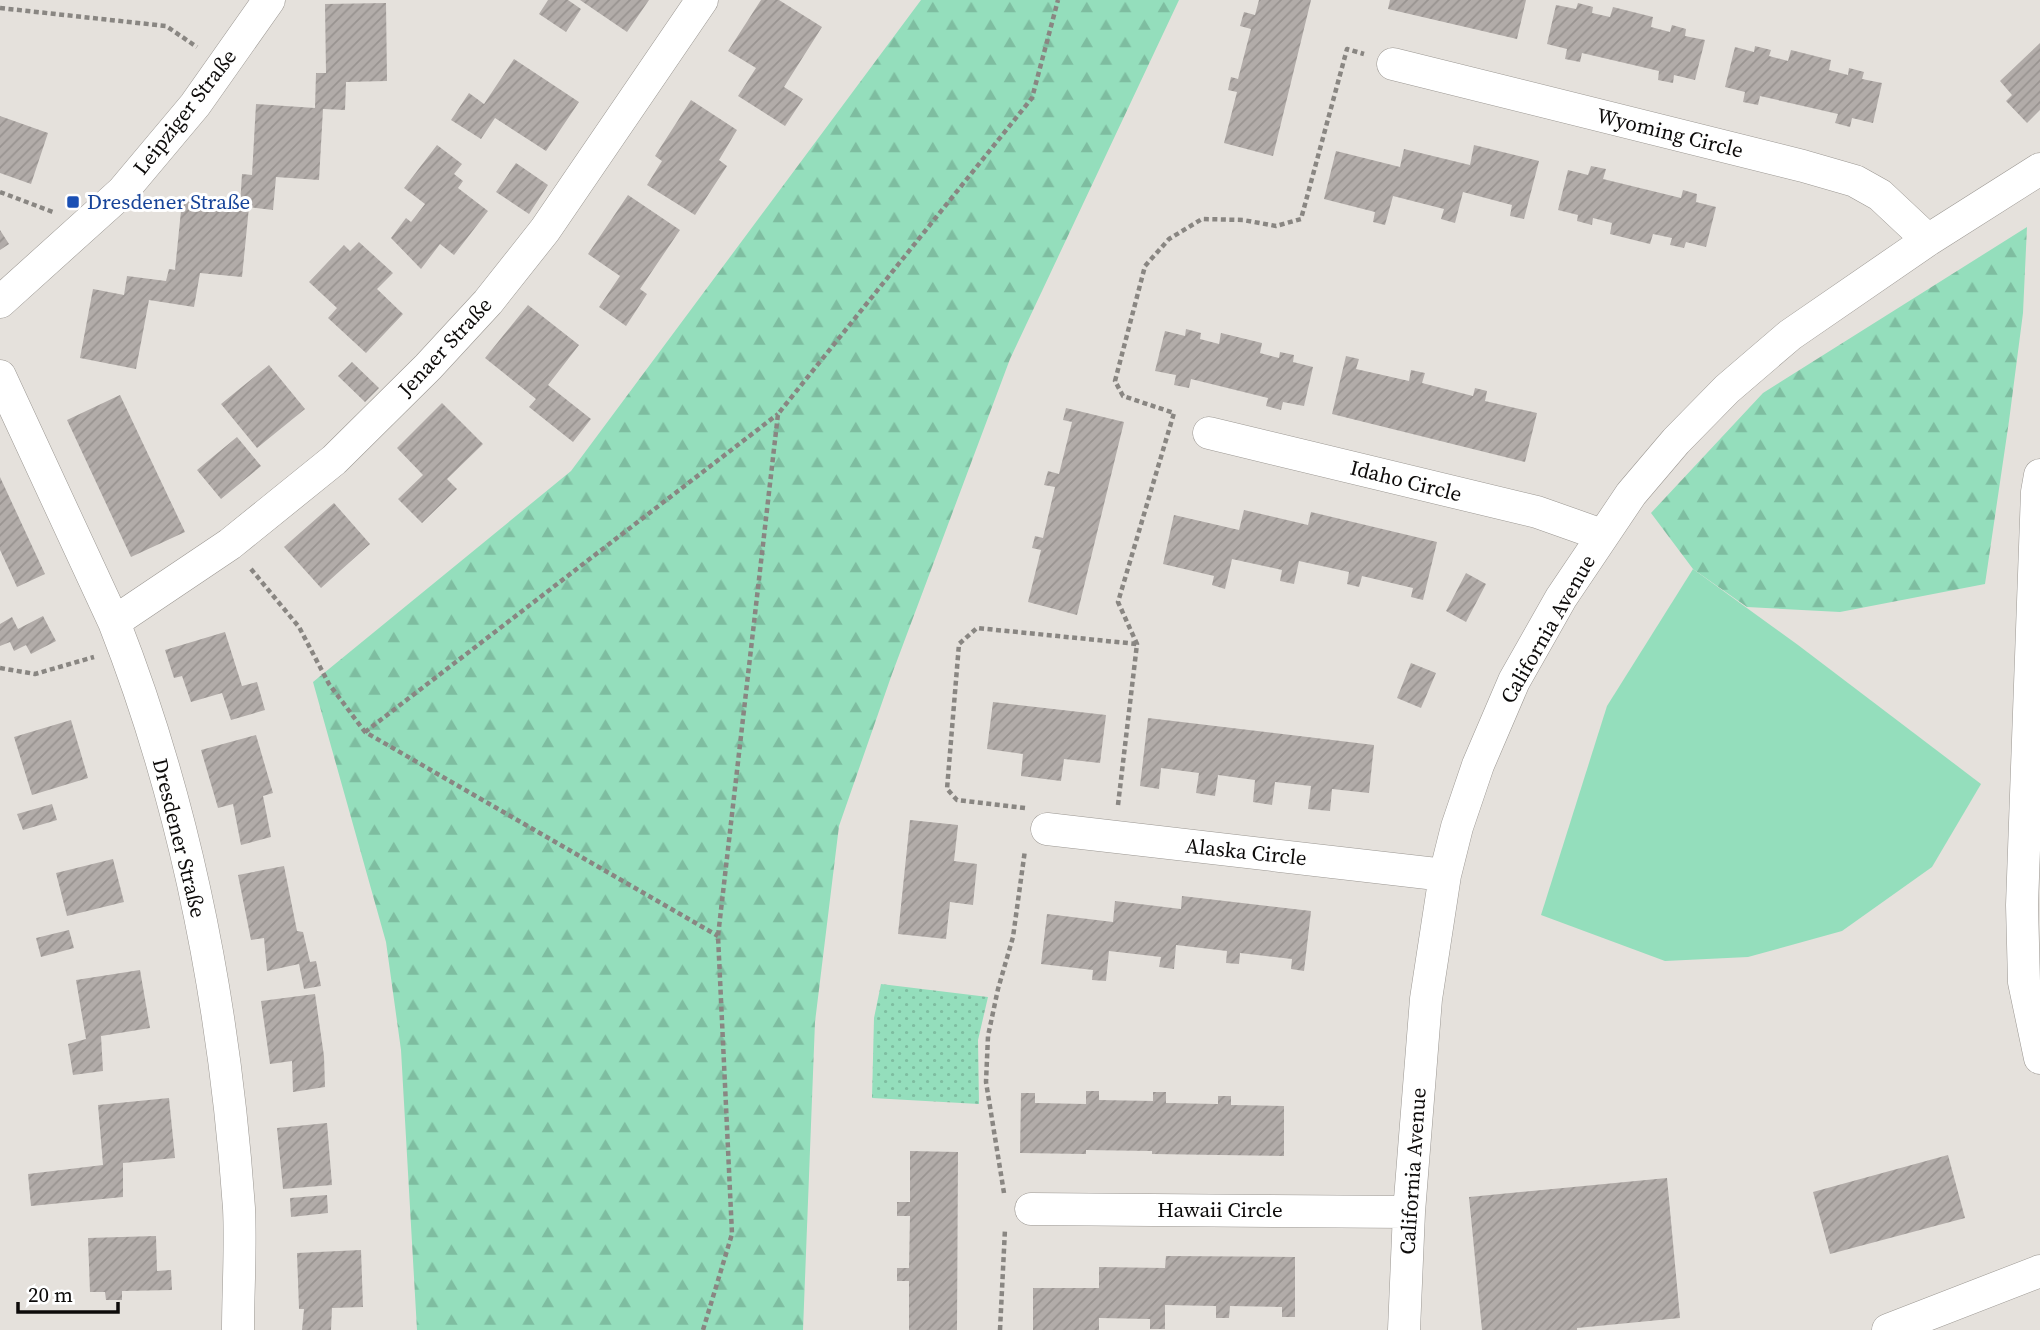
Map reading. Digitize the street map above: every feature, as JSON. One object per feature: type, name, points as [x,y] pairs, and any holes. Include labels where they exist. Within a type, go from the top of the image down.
[{"type":"street","name":"Leipziger Straße","points":[[0,302],[122,192],[195,105],[269,0]]},
{"type":"street","name":"Jenaer Straße","points":[[114,622],[230,544],[334,460],[428,367],[488,302],[545,230],[702,0]]},
{"type":"street","name":"Wyoming Circle","points":[[1393,64],[1855,181],[1881,195],[1928,240]]},
{"type":"street","name":"California Avenue","points":[[1404,1330],[1409,1212],[1426,999],[1445,875],[1457,827],[1478,765],[1514,681],[1561,598],[1632,494],[1676,441],[1727,389],[1790,335],[1928,240],[2040,169]]},
{"type":"street","name":"Dresdener Straße","points":[[0,376],[114,622],[167,779],[198,911],[222,1046],[239,1210],[238,1330]]},
{"type":"street","name":"Idaho Circle","points":[[1209,433],[1538,512],[1602,536]]},
{"type":"street","points":[[2040,475],[2037,492],[2035,637],[2022,905],[2024,982],[2040,1058]]},
{"type":"street","name":"Alaska Circle","points":[[1034,826],[1445,875]]},
{"type":"street","name":"Hawaii Circle","points":[[1018,1215],[1409,1212]]},
{"type":"street","points":[[1888,1330],[2040,1271]]},
{"type":"path","points":[[365,732],[778,414],[1032,98],[1058,0]]},
{"type":"path","points":[[0,8],[166,26],[189,42]]},
{"type":"path","points":[[1114,837],[1137,645],[1118,602],[1174,413],[1123,396],[1115,381],[1145,266],[1169,239],[1202,219],[1243,220],[1276,226],[1301,219],[1347,48],[1393,64]]},
{"type":"path","points":[[0,192],[55,213]]},
{"type":"path","points":[[703,1330],[732,1234],[718,936],[778,414]]},
{"type":"path","points":[[230,544],[299,627],[329,684],[365,732],[718,936]]},
{"type":"path","points":[[1004,1194],[986,1082],[988,1036],[1013,937],[1034,826],[957,800],[947,789],[959,644],[977,628],[1137,645]]},
{"type":"path","points":[[0,668],[35,674],[96,657]]},
{"type":"path","points":[[1000,1330],[1018,1215]]},
{"type":"green space","points":[[921,0],[1179,0],[1010,359],[892,674],[839,826],[815,1022],[803,1330],[417,1330],[401,1050],[386,942],[313,682],[571,471]]},
{"type":"green space","points":[[2027,227],[2023,313],[1985,584],[1840,612],[1747,607],[1693,569],[1651,513],[1763,393]]},
{"type":"green space","points":[[1693,569],[1981,784],[1932,867],[1842,931],[1748,957],[1665,961],[1541,915],[1607,706]]},
{"type":"green space","points":[[881,984],[988,997],[978,1040],[979,1104],[872,1098],[874,1018]]},
{"type":"building","points":[[548,0],[568,0],[581,9],[566,32],[539,14]]},
{"type":"building","points":[[580,0],[649,0],[627,32]]},
{"type":"building","points":[[761,0],[779,0],[822,27],[784,87],[803,99],[785,126],[738,96],[756,68],[728,51]]},
{"type":"building","points":[[1259,0],[1311,0],[1273,156],[1224,143],[1237,92],[1228,90],[1231,77],[1238,79],[1251,29],[1240,26],[1244,12],[1255,15]]},
{"type":"building","points":[[1390,0],[1526,0],[1517,39],[1388,9]]},
{"type":"building","points":[[386,3],[387,81],[346,82],[345,110],[323,109],[319,180],[276,177],[273,210],[249,207],[242,277],[200,273],[194,307],[149,300],[136,369],[80,358],[93,289],[124,295],[127,276],[166,281],[169,269],[175,270],[182,201],[240,206],[242,174],[252,175],[256,104],[315,108],[316,73],[326,73],[325,4]]},
{"type":"building","points":[[1578,3],[1593,7],[1592,13],[1610,17],[1613,7],[1653,17],[1651,27],[1670,32],[1672,25],[1686,29],[1685,36],[1705,40],[1695,80],[1674,75],[1673,83],[1658,80],[1659,71],[1582,53],[1580,62],[1565,59],[1567,49],[1547,44],[1556,5],[1576,9]]},
{"type":"building","points":[[2040,43],[2040,110],[2027,123],[2006,101],[2012,95],[2000,81]]},
{"type":"building","points":[[1755,46],[1771,50],[1769,56],[1788,61],[1791,50],[1831,60],[1829,70],[1848,75],[1849,68],[1864,72],[1862,79],[1882,83],[1873,123],[1852,118],[1850,127],[1835,123],[1838,114],[1760,96],[1758,105],[1743,102],[1745,92],[1725,87],[1735,47],[1754,52]]},
{"type":"building","points":[[514,59],[579,102],[546,151],[495,118],[481,139],[451,120],[469,93],[484,104]]},
{"type":"building","points":[[691,100],[737,130],[719,160],[727,166],[695,215],[647,185],[662,161],[655,156]]},
{"type":"building","points":[[0,116],[48,133],[31,184],[0,173]]},
{"type":"building","points":[[437,145],[462,164],[454,174],[463,181],[458,188],[488,211],[454,255],[440,244],[421,269],[391,238],[406,218],[411,222],[425,204],[404,188]]},
{"type":"building","points":[[1474,145],[1539,161],[1524,219],[1510,216],[1512,205],[1463,192],[1455,223],[1441,219],[1444,209],[1393,196],[1385,225],[1373,222],[1375,212],[1324,199],[1336,151],[1400,167],[1404,149],[1470,165]]},
{"type":"building","points":[[516,163],[548,185],[529,214],[496,192]]},
{"type":"building","points":[[1591,166],[1606,169],[1603,179],[1681,198],[1683,190],[1697,194],[1696,202],[1716,207],[1706,247],[1686,242],[1684,248],[1670,245],[1672,238],[1653,234],[1650,244],[1610,234],[1612,223],[1593,218],[1592,225],[1577,221],[1578,215],[1558,210],[1568,170],[1588,175]]},
{"type":"building","points":[[628,195],[680,230],[640,289],[647,294],[626,326],[599,307],[620,276],[588,254]]},
{"type":"building","points":[[0,230],[9,244],[0,250]]},
{"type":"building","points":[[359,242],[393,273],[377,289],[403,314],[366,353],[328,318],[337,308],[309,282],[344,245],[350,251]]},
{"type":"building","points":[[528,305],[579,345],[548,385],[591,419],[573,442],[529,407],[536,399],[485,358]]},
{"type":"building","points":[[1186,329],[1201,333],[1200,339],[1219,344],[1221,333],[1262,343],[1260,353],[1279,358],[1280,352],[1294,355],[1293,362],[1313,367],[1304,406],[1283,402],[1281,410],[1266,406],[1268,398],[1191,379],[1189,388],[1174,385],[1176,375],[1155,371],[1165,331],[1185,336]]},
{"type":"building","points":[[1346,356],[1359,359],[1356,369],[1409,381],[1411,370],[1425,373],[1422,383],[1473,396],[1475,388],[1487,391],[1485,401],[1537,413],[1525,462],[1332,414]]},
{"type":"building","points":[[352,362],[379,388],[365,402],[338,376]]},
{"type":"building","points":[[269,365],[305,409],[257,448],[221,404]]},
{"type":"building","points":[[120,395],[185,532],[131,557],[67,420]]},
{"type":"building","points":[[442,403],[483,444],[447,479],[457,489],[422,523],[398,499],[423,475],[397,448]]},
{"type":"building","points":[[1066,408],[1124,422],[1077,615],[1028,602],[1041,550],[1032,548],[1035,536],[1043,538],[1055,487],[1044,485],[1048,471],[1059,474],[1072,422],[1063,420]]},
{"type":"building","points":[[237,437],[261,466],[221,499],[197,470]]},
{"type":"building","points":[[0,477],[45,574],[17,587],[0,550]]},
{"type":"building","points":[[334,503],[370,544],[321,588],[284,547]]},
{"type":"building","points":[[1244,510],[1308,525],[1311,512],[1437,542],[1423,600],[1411,597],[1413,588],[1362,576],[1359,587],[1347,584],[1349,572],[1299,561],[1294,584],[1280,581],[1282,570],[1232,559],[1225,589],[1212,585],[1214,576],[1163,564],[1174,515],[1239,530]]},
{"type":"building","points":[[1466,573],[1486,584],[1466,622],[1446,611]]},
{"type":"building","points":[[43,616],[56,641],[31,654],[26,645],[14,651],[10,642],[0,646],[0,624],[12,617],[18,629]]},
{"type":"building","points":[[225,632],[242,686],[257,682],[265,710],[231,720],[222,693],[191,702],[182,676],[174,678],[165,650]]},
{"type":"building","points":[[1411,663],[1436,673],[1421,708],[1397,698]]},
{"type":"building","points":[[993,702],[1106,715],[1100,763],[1064,759],[1061,781],[1021,776],[1023,754],[987,749]]},
{"type":"building","points":[[1148,718],[1374,745],[1369,793],[1332,789],[1330,811],[1308,809],[1311,786],[1275,782],[1272,805],[1253,802],[1255,780],[1218,775],[1215,796],[1196,793],[1199,773],[1161,768],[1159,789],[1140,786]]},
{"type":"building","points":[[71,720],[88,778],[32,795],[14,737]]},
{"type":"building","points":[[256,735],[273,793],[263,796],[271,837],[241,845],[233,804],[218,808],[201,750]]},
{"type":"building","points":[[52,804],[57,820],[23,830],[17,814]]},
{"type":"building","points":[[910,820],[958,825],[954,861],[977,864],[973,905],[950,902],[946,939],[898,934]]},
{"type":"building","points":[[113,859],[124,902],[67,916],[56,873]]},
{"type":"building","points":[[284,866],[297,931],[303,932],[310,962],[316,961],[321,986],[304,989],[299,964],[267,971],[264,938],[251,940],[238,875]]},
{"type":"building","points":[[1182,896],[1311,911],[1304,971],[1291,969],[1292,959],[1240,953],[1239,964],[1226,963],[1227,951],[1176,945],[1174,969],[1159,967],[1161,957],[1109,951],[1106,981],[1092,980],[1093,970],[1041,964],[1047,914],[1113,922],[1115,901],[1181,909]]},
{"type":"building","points":[[69,930],[74,948],[41,957],[36,938]]},
{"type":"building","points":[[140,970],[150,1028],[101,1036],[103,1071],[73,1075],[68,1044],[86,1039],[76,980]]},
{"type":"building","points":[[315,994],[324,1056],[325,1087],[293,1092],[292,1061],[270,1064],[261,1001]]},
{"type":"building","points":[[1086,1091],[1099,1091],[1099,1100],[1153,1101],[1153,1092],[1166,1092],[1166,1103],[1218,1104],[1218,1096],[1231,1096],[1231,1105],[1284,1106],[1284,1156],[1086,1150],[1086,1154],[1020,1153],[1021,1093],[1035,1093],[1035,1103],[1086,1104]]},
{"type":"building","points":[[169,1098],[175,1158],[123,1163],[123,1197],[31,1206],[28,1174],[103,1165],[98,1105]]},
{"type":"building","points":[[327,1123],[332,1185],[283,1189],[277,1128]]},
{"type":"building","points":[[910,1151],[958,1152],[957,1330],[909,1330],[909,1281],[897,1281],[897,1268],[909,1268],[910,1216],[897,1216],[897,1202],[910,1202]]},
{"type":"building","points":[[1948,1155],[1965,1218],[1830,1254],[1813,1192]]},
{"type":"building","points":[[1667,1178],[1680,1318],[1577,1330],[1482,1330],[1469,1197]]},
{"type":"building","points":[[327,1195],[328,1213],[291,1217],[290,1198]]},
{"type":"building","points":[[156,1236],[157,1271],[171,1270],[172,1290],[122,1291],[122,1300],[106,1300],[105,1292],[90,1292],[88,1238]]},
{"type":"building","points":[[361,1250],[363,1307],[332,1308],[331,1330],[302,1330],[304,1309],[299,1309],[297,1253]]},
{"type":"building","points":[[1166,1256],[1295,1257],[1295,1317],[1282,1317],[1282,1307],[1230,1306],[1229,1318],[1216,1318],[1216,1306],[1165,1305],[1165,1329],[1150,1329],[1150,1319],[1099,1318],[1099,1330],[1033,1330],[1033,1288],[1099,1288],[1099,1267],[1165,1268]]},
{"type":"place","name":"Dresdener Straße","points":[[73,202]]}]
